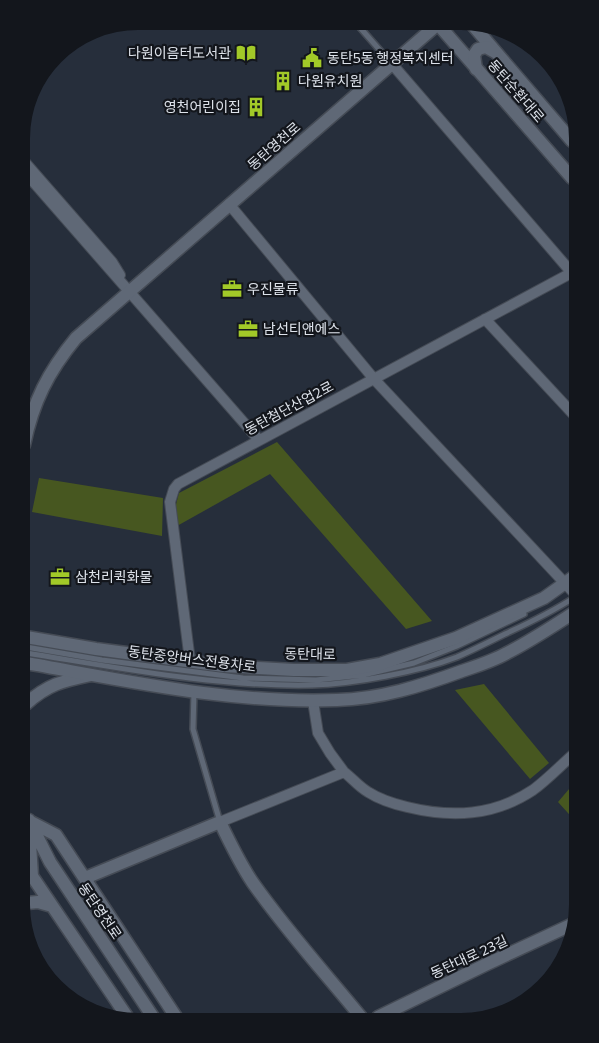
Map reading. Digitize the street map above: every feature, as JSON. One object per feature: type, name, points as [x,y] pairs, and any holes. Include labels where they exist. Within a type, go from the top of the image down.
[{"type":"street","name":"동탄영천로","points":[[30,421],[44,385],[58,360],[76,338],[430,30]]},
{"type":"street","name":"동탄순환대로","points":[[444,30],[569,175]]},
{"type":"street","name":"동탄순환대로","points":[[477,31],[569,138]]},
{"type":"street","points":[[476,69],[474,55],[478,49],[486,47],[495,52]]},
{"type":"street","points":[[392,64],[569,269]]},
{"type":"street","points":[[30,168],[112,262],[129,291]]},
{"type":"street","points":[[30,179],[259,440]]},
{"type":"street","points":[[229,204],[374,379],[569,584]]},
{"type":"street","name":"동탄첨단산업2로","points":[[190,660],[170,502],[171,495],[178,484],[569,274]]},
{"type":"street","points":[[485,319],[569,410]]},
{"type":"street","name":"동탄대로","points":[[30,638],[96,649],[224,666],[294,670],[347,670],[380,664],[456,638],[569,588]]},
{"type":"street","points":[[30,664],[194,692],[243,698],[338,700],[394,693],[430,683],[507,653],[569,616]]},
{"type":"street","points":[[30,701],[58,682],[92,674]]},
{"type":"street","points":[[313,700],[318,733],[344,772],[368,792],[396,804],[425,811],[454,814],[482,812],[533,790],[569,758]]},
{"type":"street","points":[[85,878],[344,772]]},
{"type":"street","points":[[30,819],[56,834],[173,1013]]},
{"type":"street","name":"동탄영천로","points":[[30,822],[50,862],[149,1013]]},
{"type":"street","points":[[220,822],[252,882],[358,1013]]},
{"type":"street","points":[[30,847],[32,876],[32,890],[30,894]]},
{"type":"street","points":[[32,876],[124,1012]]},
{"type":"street","points":[[30,901],[52,906]]},
{"type":"street","name":"동탄대로 23길","points":[[386,1013],[567,927]]},
{"type":"lane","points":[[362,30],[392,64]]},
{"type":"lane","name":"동탄중앙버스전용차로","points":[[30,648],[102,660],[243,678],[316,680],[363,675],[414,663],[458,646],[545,603],[569,589]]},
{"type":"lane","points":[[30,654],[221,681],[276,685],[313,685],[340,682],[416,669],[456,657],[549,614],[569,591]]},
{"type":"lane","points":[[194,692],[193,729],[220,822]]},
{"type":"green space","points":[[277,442],[432,621],[406,629],[270,474],[177,526],[174,512],[179,493]]},
{"type":"green space","points":[[39,478],[163,498],[162,536],[32,512]]},
{"type":"green space","points":[[484,684],[549,763],[530,779],[455,690]]},
{"type":"green space","points":[[569,789],[569,814],[558,802]]},
{"type":"place","name":"다원이음터도서관","points":[[246,53]]},
{"type":"place","name":"동탄5동 행정복지센터","points":[[312,58]]},
{"type":"place","name":"다원유치원","points":[[283,81]]},
{"type":"place","name":"영천어린이집","points":[[256,107]]},
{"type":"place","name":"우진물류","points":[[232,289]]},
{"type":"place","name":"남선티앤에스","points":[[248,329]]},
{"type":"place","name":"삼천리퀵화물","points":[[60,577]]}]
